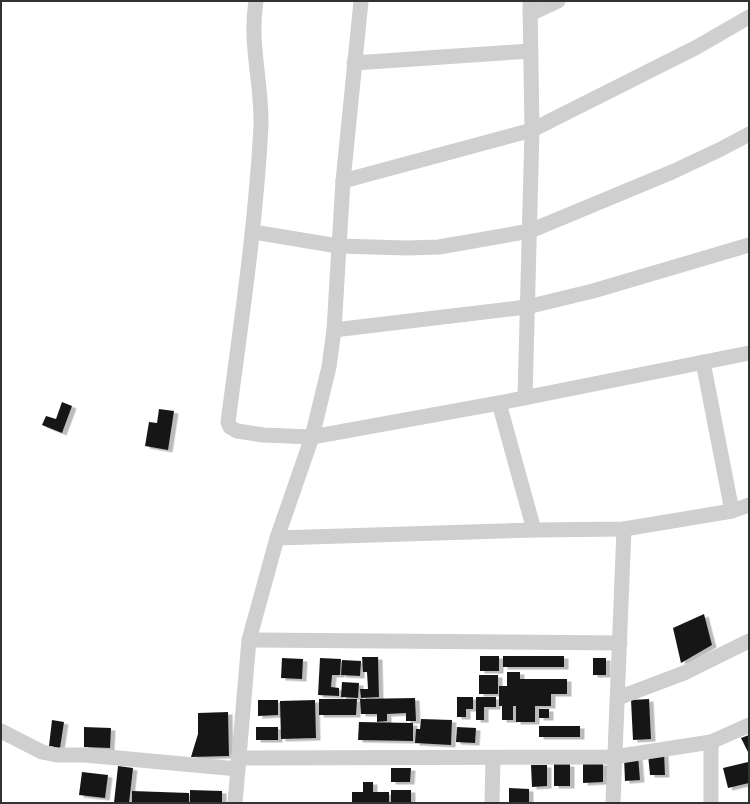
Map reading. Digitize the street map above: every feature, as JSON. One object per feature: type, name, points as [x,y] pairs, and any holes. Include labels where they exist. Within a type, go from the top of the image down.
[{"type":"street","points":[[256,1],[253,37],[261,123],[253,232],[228,422],[230,428],[237,431],[264,435],[312,437],[500,403],[749,353]]},
{"type":"street","points":[[235,803],[249,640],[277,538],[312,437],[329,367],[334,330],[343,181],[361,1]]},
{"type":"street","points":[[525,398],[532,130],[530,8],[558,1]]},
{"type":"street","points":[[343,181],[532,130],[697,47],[749,17]]},
{"type":"street","points":[[354,63],[530,51]]},
{"type":"street","points":[[253,232],[338,246],[407,248],[439,247],[530,231],[672,172],[749,134]]},
{"type":"street","points":[[334,330],[527,307],[592,291],[749,245]]},
{"type":"street","points":[[703,362],[732,511]]},
{"type":"street","points":[[500,403],[534,530]]},
{"type":"street","points":[[277,538],[534,530],[624,529],[732,511],[749,505]]},
{"type":"street","points":[[613,803],[624,529]]},
{"type":"street","points":[[249,640],[620,643]]},
{"type":"street","points":[[618,698],[684,673],[749,641]]},
{"type":"street","points":[[1,731],[42,752],[56,754],[85,754],[238,764],[493,758],[614,757],[711,742],[749,726]]},
{"type":"street","points":[[711,742],[711,803]]},
{"type":"street","points":[[492,803],[493,758]]},
{"type":"building","points":[[62,402],[72,406],[62,433],[42,425],[46,416],[56,419]]},
{"type":"building","points":[[159,409],[174,411],[168,450],[145,446],[149,422],[157,423]]},
{"type":"building","points":[[704,614],[712,645],[681,663],[673,628]]},
{"type":"building","points":[[480,656],[499,656],[499,671],[480,671]]},
{"type":"building","points":[[503,656],[564,656],[564,667],[503,667]]},
{"type":"building","points":[[362,657],[378,657],[379,697],[361,698],[360,689],[368,689],[367,672],[363,672]]},
{"type":"building","points":[[282,658],[303,659],[302,679],[281,678]]},
{"type":"building","points":[[320,658],[341,659],[340,675],[332,675],[331,687],[339,688],[339,696],[318,695]]},
{"type":"building","points":[[593,658],[606,658],[606,675],[593,675]]},
{"type":"building","points":[[342,660],[361,661],[360,676],[341,675]]},
{"type":"building","points":[[507,672],[520,672],[520,679],[567,679],[567,694],[551,694],[551,706],[535,706],[535,722],[516,722],[516,706],[513,706],[513,720],[502,720],[502,706],[499,706],[499,686],[507,686]]},
{"type":"building","points":[[479,675],[498,675],[498,694],[479,694]]},
{"type":"building","points":[[342,682],[359,683],[358,698],[341,697]]},
{"type":"building","points":[[457,697],[473,697],[473,709],[466,709],[466,717],[457,717]]},
{"type":"building","points":[[476,697],[496,697],[496,707],[484,707],[484,720],[476,720]]},
{"type":"building","points":[[415,698],[416,721],[406,721],[406,713],[387,714],[387,721],[377,722],[377,714],[361,714],[360,699]]},
{"type":"building","points":[[319,699],[357,699],[356,715],[319,715]]},
{"type":"building","points":[[649,699],[651,739],[633,740],[631,700]]},
{"type":"building","points":[[258,700],[278,700],[278,715],[258,716]]},
{"type":"building","points":[[315,700],[316,738],[281,739],[280,701]]},
{"type":"building","points":[[539,709],[549,709],[549,718],[539,718]]},
{"type":"building","points":[[228,712],[229,756],[191,757],[198,734],[198,713]]},
{"type":"building","points":[[421,719],[452,720],[451,745],[415,743],[416,729],[420,729]]},
{"type":"building","points":[[52,720],[64,722],[60,748],[49,746]]},
{"type":"building","points":[[359,722],[413,723],[413,741],[358,740]]},
{"type":"building","points":[[539,726],[580,726],[580,737],[539,737]]},
{"type":"building","points":[[84,727],[111,728],[110,748],[84,747]]},
{"type":"building","points":[[256,727],[278,727],[278,740],[256,740]]},
{"type":"building","points":[[457,727],[476,728],[475,743],[456,742]]},
{"type":"building","points":[[749,735],[749,751],[748,752],[741,738]]},
{"type":"building","points":[[664,753],[665,775],[650,775],[648,754]]},
{"type":"building","points":[[638,756],[640,780],[625,781],[624,757]]},
{"type":"building","points":[[748,762],[749,783],[728,788],[723,768]]},
{"type":"building","points":[[583,763],[603,763],[603,782],[583,783]]},
{"type":"building","points":[[554,764],[570,764],[570,786],[554,786]]},
{"type":"building","points":[[531,765],[547,765],[547,786],[532,787]]},
{"type":"building","points":[[118,766],[133,768],[129,803],[114,803]]},
{"type":"building","points":[[391,768],[411,768],[410,782],[391,782]]},
{"type":"building","points":[[82,772],[108,775],[105,798],[79,795]]},
{"type":"building","points":[[363,782],[373,782],[373,792],[389,792],[389,803],[352,803],[352,792],[363,792]]},
{"type":"building","points":[[509,788],[529,789],[529,803],[509,803]]},
{"type":"building","points":[[190,790],[222,791],[222,803],[190,803]]},
{"type":"building","points":[[391,790],[411,790],[411,803],[391,803]]},
{"type":"building","points":[[132,791],[189,793],[189,803],[132,803]]}]
